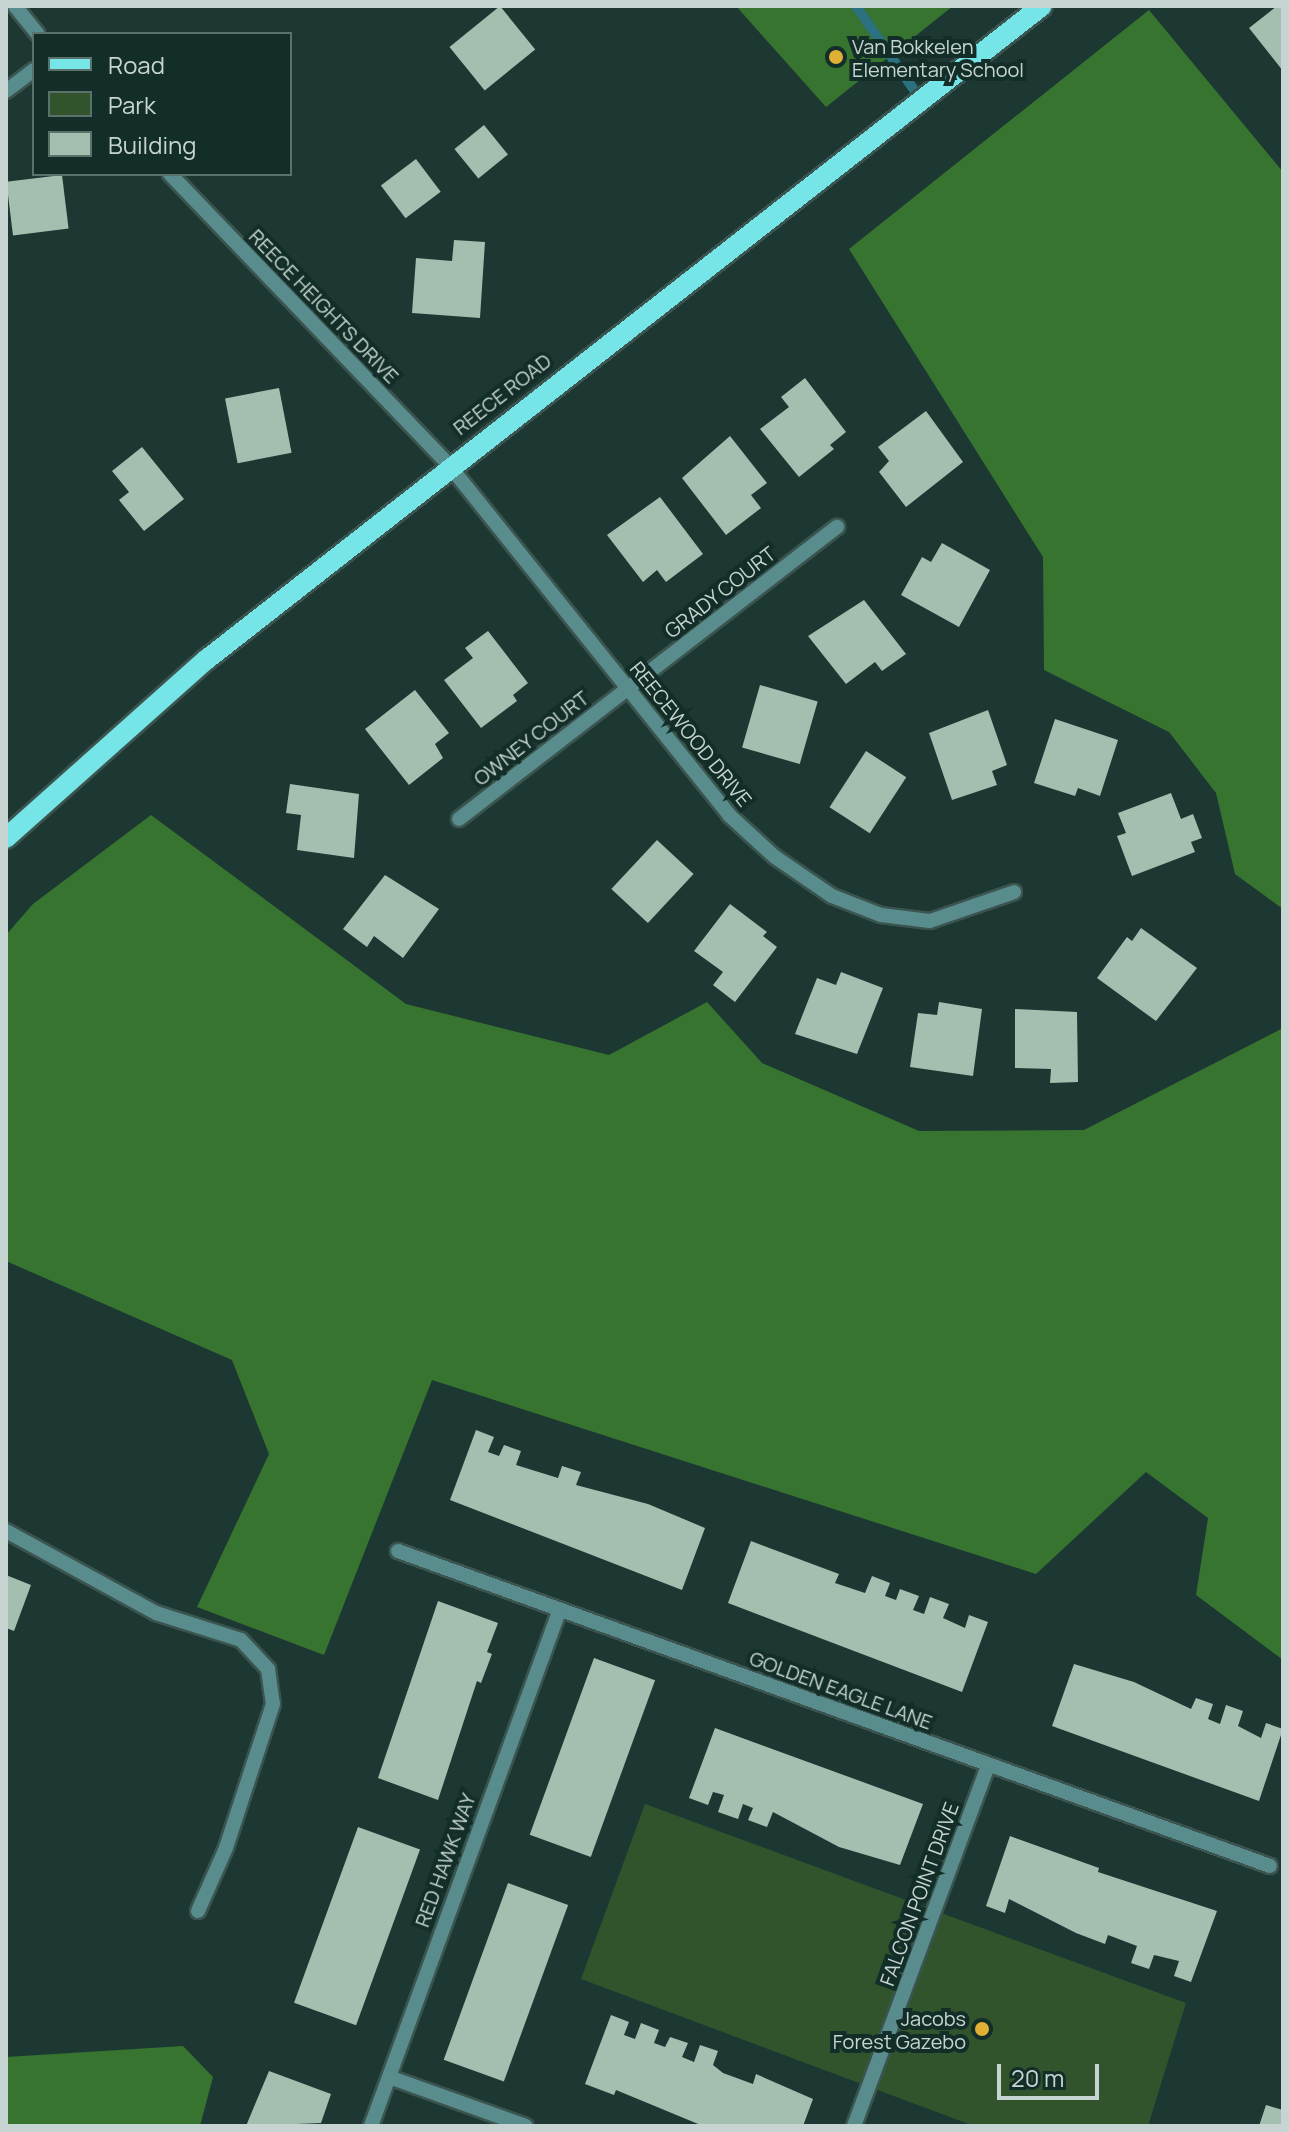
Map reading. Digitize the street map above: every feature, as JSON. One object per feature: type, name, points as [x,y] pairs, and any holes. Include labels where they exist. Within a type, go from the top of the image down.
[{"type":"main road","name":"REECE ROAD","points":[[6,838],[206,660],[449,465],[1042,6]]},
{"type":"street","points":[[15,6],[36,32]]},
{"type":"street","points":[[6,91],[32,72]]},
{"type":"street","name":"REECE HEIGHTS DRIVE","points":[[172,176],[449,465]]},
{"type":"street","name":"REECEWOOD DRIVE","points":[[449,465],[729,815],[775,857],[832,896],[881,915],[930,921],[1014,892]]},
{"type":"street","name":"GRADY COURT","points":[[628,688],[837,527]]},
{"type":"street","name":"OWNEY COURT","points":[[459,819],[628,688]]},
{"type":"street","points":[[6,1531],[156,1613],[241,1640],[268,1669],[273,1704],[226,1848],[198,1911]]},
{"type":"street","name":"GOLDEN EAGLE LANE","points":[[398,1551],[1270,1866]]},
{"type":"street","name":"RED HAWK WAY","points":[[371,2126],[560,1609]]},
{"type":"street","name":"FALCON POINT DRIVE","points":[[854,2126],[988,1765]]},
{"type":"street","points":[[389,2077],[526,2126]]},
{"type":"green space","name":"Van Bokkelen Elementary School","points":[[736,6],[953,6],[826,107]]},
{"type":"green space","points":[[1149,10],[1283,172],[1283,909],[1235,874],[1216,793],[1169,732],[1044,670],[1043,557],[849,249]]},
{"type":"green space","points":[[151,815],[406,1004],[609,1055],[707,1002],[762,1063],[919,1131],[1084,1130],[1283,1028],[1283,1660],[1196,1595],[1208,1518],[1146,1472],[1036,1574],[432,1380],[324,1655],[197,1607],[269,1454],[232,1360],[6,1261],[6,935],[33,904]]},
{"type":"green space","points":[[645,1804],[1186,2003],[1148,2126],[974,2126],[581,1979]]},
{"type":"green space","points":[[183,2046],[213,2077],[200,2126],[6,2126],[6,2057]]},
{"type":"building","points":[[500,6],[535,50],[485,90],[449,47]]},
{"type":"building","points":[[1277,6],[1283,6],[1283,71],[1249,28]]},
{"type":"building","points":[[484,125],[508,155],[478,178],[454,149]]},
{"type":"building","points":[[416,159],[441,192],[406,218],[381,185]]},
{"type":"building","points":[[62,176],[69,229],[13,235],[6,182]]},
{"type":"building","points":[[454,240],[485,242],[480,318],[412,313],[416,258],[452,261]]},
{"type":"building","points":[[805,378],[846,432],[830,445],[834,449],[799,477],[760,429],[789,407],[781,397]]},
{"type":"building","points":[[279,388],[292,453],[238,463],[225,398]]},
{"type":"building","points":[[926,411],[963,462],[906,507],[879,472],[889,461],[878,447]]},
{"type":"building","points":[[730,436],[767,483],[751,495],[761,508],[726,535],[682,478]]},
{"type":"building","points":[[142,447],[184,499],[144,531],[119,500],[129,492],[112,471]]},
{"type":"building","points":[[660,497],[703,554],[666,582],[657,570],[643,582],[607,535]]},
{"type":"building","points":[[942,543],[990,570],[959,627],[901,595],[922,557],[931,562]]},
{"type":"building","points":[[864,600],[906,654],[882,671],[875,662],[846,684],[808,636]]},
{"type":"building","points":[[488,631],[528,683],[513,695],[517,701],[481,728],[444,680],[473,658],[465,648]]},
{"type":"building","points":[[760,685],[818,702],[800,764],[742,747]]},
{"type":"building","points":[[415,690],[449,733],[435,744],[443,758],[409,785],[365,729]]},
{"type":"building","points":[[988,710],[1007,765],[992,771],[997,785],[952,800],[929,733]]},
{"type":"building","points":[[1055,719],[1118,740],[1100,796],[1078,788],[1075,796],[1034,783]]},
{"type":"building","points":[[866,751],[906,777],[870,833],[830,807]]},
{"type":"building","points":[[290,784],[359,794],[354,858],[297,850],[301,815],[286,813]]},
{"type":"building","points":[[1171,793],[1181,819],[1193,814],[1202,838],[1191,842],[1195,852],[1132,876],[1117,836],[1126,833],[1118,813]]},
{"type":"building","points":[[657,840],[694,874],[648,923],[611,889]]},
{"type":"building","points":[[385,875],[439,909],[403,958],[374,936],[367,947],[343,929]]},
{"type":"building","points":[[730,904],[767,932],[763,936],[777,947],[735,1002],[713,985],[723,972],[694,951]]},
{"type":"building","points":[[1141,928],[1197,968],[1156,1021],[1097,978],[1127,937],[1132,941]]},
{"type":"building","points":[[841,972],[883,988],[857,1054],[795,1034],[817,978],[836,985]]},
{"type":"building","points":[[939,1002],[982,1009],[973,1076],[910,1067],[918,1013],[937,1015]]},
{"type":"building","points":[[1015,1009],[1077,1012],[1078,1082],[1050,1083],[1051,1069],[1015,1068]]},
{"type":"building","points":[[476,1430],[494,1437],[488,1452],[499,1456],[504,1445],[521,1451],[516,1465],[558,1478],[562,1466],[581,1472],[576,1485],[648,1504],[705,1528],[682,1590],[450,1500]]},
{"type":"building","points":[[751,1541],[839,1574],[835,1583],[865,1593],[872,1576],[890,1583],[885,1596],[896,1600],[900,1589],[919,1596],[913,1610],[924,1614],[930,1597],[949,1604],[943,1618],[965,1628],[969,1615],[988,1622],[962,1692],[728,1603]]},
{"type":"building","points":[[6,1575],[31,1585],[14,1631],[6,1628]]},
{"type":"building","points":[[438,1601],[498,1623],[487,1652],[492,1654],[481,1683],[477,1681],[438,1800],[378,1778]]},
{"type":"building","points":[[594,1658],[655,1680],[591,1857],[530,1835]]},
{"type":"building","points":[[1074,1664],[1134,1682],[1191,1709],[1196,1698],[1213,1704],[1208,1719],[1220,1724],[1226,1705],[1243,1711],[1238,1726],[1261,1738],[1266,1723],[1283,1729],[1259,1801],[1052,1726]]},
{"type":"building","points":[[715,1728],[923,1804],[900,1865],[839,1847],[773,1812],[767,1827],[748,1820],[753,1808],[743,1804],[738,1819],[718,1812],[724,1795],[713,1792],[708,1805],[689,1798]]},
{"type":"building","points":[[358,1827],[420,1850],[356,2025],[294,2003]]},
{"type":"building","points":[[1010,1836],[1099,1868],[1098,1872],[1217,1911],[1191,1982],[1174,1976],[1179,1961],[1154,1955],[1149,1969],[1131,1963],[1137,1946],[1108,1935],[1105,1944],[1009,1899],[1005,1913],[986,1906]]},
{"type":"building","points":[[508,1883],[568,1905],[504,2082],[444,2060]]},
{"type":"building","points":[[611,2015],[629,2022],[624,2035],[635,2039],[641,2023],[659,2030],[654,2043],[665,2047],[670,2037],[688,2043],[682,2057],[694,2062],[700,2045],[718,2051],[713,2065],[723,2073],[753,2084],[756,2074],[813,2099],[803,2126],[703,2126],[616,2090],[614,2095],[585,2084]]},
{"type":"building","name":"Jacobs Forest Gazebo","points":[[982,2019],[989,2022],[992,2029],[989,2036],[982,2039],[975,2036],[972,2029],[975,2022]]},
{"type":"building","points":[[269,2071],[331,2094],[321,2123],[246,2126]]},
{"type":"building","points":[[1266,2105],[1283,2110],[1283,2126],[1259,2126]]},
{"type":"waterway","points":[[856,6],[921,100]]},
{"type":"place","name":"Van Bokkelen Elementary School","points":[[836,57]]},
{"type":"place","name":"Jacobs Forest Gazebo","points":[[982,2029]]}]
